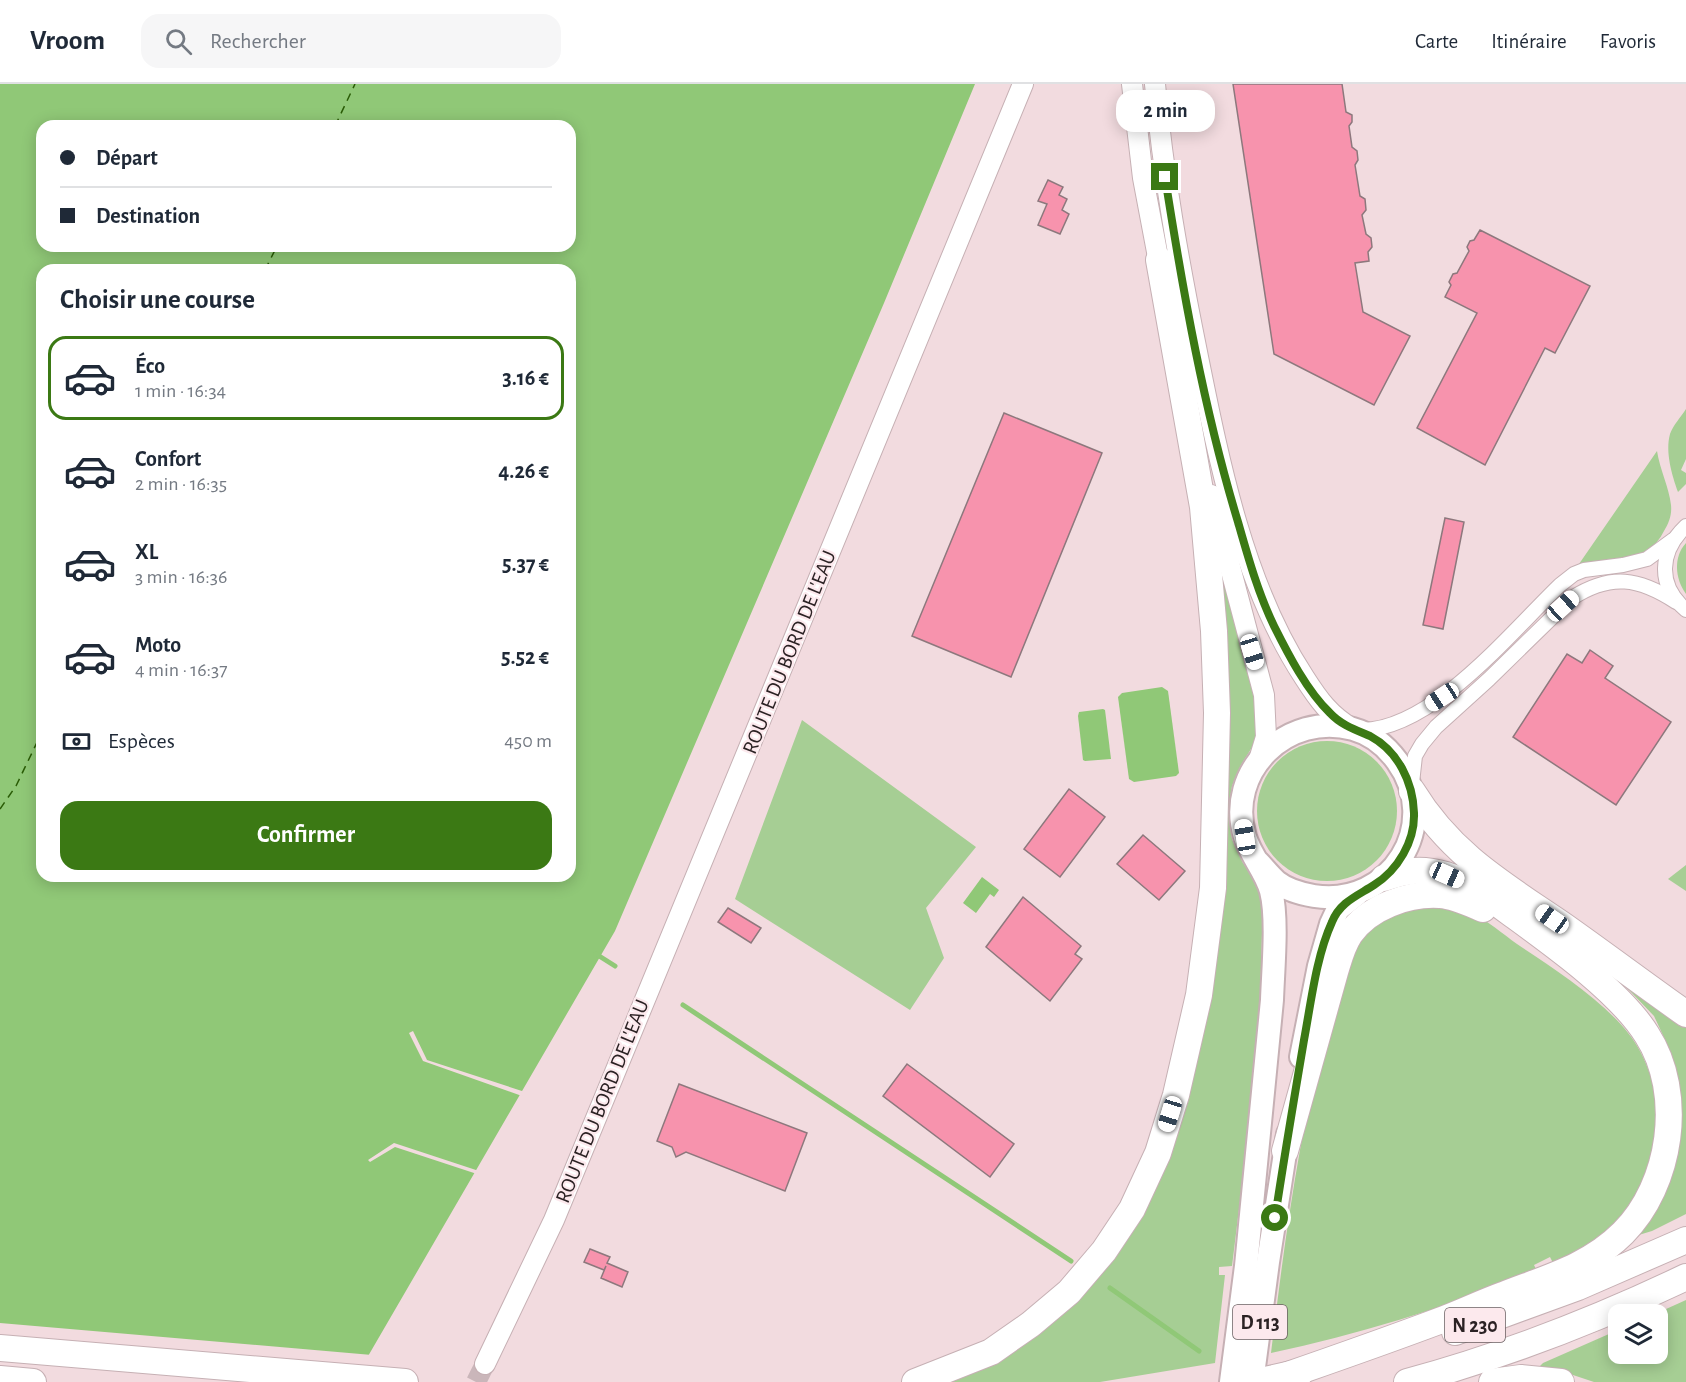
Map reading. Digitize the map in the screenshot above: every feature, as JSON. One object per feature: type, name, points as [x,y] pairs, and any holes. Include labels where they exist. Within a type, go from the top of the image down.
[{"type":"highway","points":[[915,1382],[991,1352],[1031,1324],[1069,1292],[1104,1251],[1132,1209],[1158,1153],[1176,1095],[1199,995],[1213,888],[1217,724],[1214,631],[1203,507],[1159,260]]},
{"type":"highway","points":[[1412,791],[1425,813],[1442,833],[1482,870],[1686,1014]]},
{"type":"highway","points":[[1285,1376],[1441,1320],[1572,1269],[1600,1253],[1624,1232],[1643,1207],[1654,1186],[1664,1156],[1669,1127],[1667,1092],[1659,1058],[1648,1035],[1631,1014],[1554,944],[1469,885],[1447,875],[1425,870],[1404,871],[1384,878]]},
{"type":"highway","points":[[1285,1151],[1342,948],[1358,925],[1384,906],[1422,896],[1440,895],[1462,899],[1489,911],[1548,953],[1605,989]]},
{"type":"highway","name":"N 230","points":[[1254,1382],[1426,1343],[1578,1287],[1686,1240]]},
{"type":"highway","name":"N 230","points":[[1407,1382],[1443,1372],[1593,1319],[1686,1277]]},
{"type":"highway","points":[[0,1348],[405,1382]]},
{"type":"highway","points":[[1492,1382],[1521,1378],[1561,1382]]},
{"type":"highway","points":[[0,1379],[33,1382]]},
{"type":"main road","points":[[1327,725],[1355,730],[1373,738],[1391,752],[1404,770],[1412,791],[1414,815],[1410,839],[1400,860],[1384,878],[1371,887],[1357,894],[1330,898],[1302,894],[1277,882],[1258,862],[1245,837],[1241,811],[1246,784],[1259,760],[1278,741],[1301,730],[1327,725]]},
{"type":"main road","name":"D 113","points":[[1254,1382],[1257,1264],[1273,967],[1271,890],[1258,862]]},
{"type":"main road","name":"D 113","points":[[1231,1382],[1285,1151],[1319,966],[1331,924],[1338,909],[1357,894]]},
{"type":"street","name":"ROUTE DU BORD DE L'EAU","points":[[485,1364],[554,1220],[1023,84]]},
{"type":"street","points":[[1132,84],[1143,178],[1159,260],[1213,503],[1264,695],[1266,737],[1259,760]]},
{"type":"street","points":[[1155,84],[1157,113],[1177,251],[1215,439],[1251,566],[1272,622],[1291,658],[1330,714],[1355,730],[1380,729],[1401,722],[1442,697],[1479,666],[1560,585],[1574,574],[1584,570],[1647,560],[1673,540],[1686,526]]},
{"type":"street","points":[[1157,113],[1164,84]]},
{"type":"street","points":[[1673,540],[1667,552],[1664,569],[1668,587],[1681,606]]},
{"type":"street","points":[[1412,791],[1415,756],[1436,727],[1572,598],[1584,590],[1626,581],[1656,589],[1681,606]]},
{"type":"shaded area","points":[[0,84],[975,84],[884,303],[615,931],[353,1382],[0,1382]]},
{"type":"shaded area","points":[[1686,409],[1686,459],[1681,470],[1686,473],[1686,484],[1678,492],[1668,448],[1673,427]]},
{"type":"shaded area","points":[[1657,451],[1670,498],[1671,516],[1657,542],[1648,550],[1628,558],[1579,564]]},
{"type":"shaded area","points":[[1686,543],[1686,594],[1678,575],[1677,561]]},
{"type":"shaded area","points":[[1221,568],[1258,709],[1256,741],[1241,765],[1232,786],[1228,811],[1232,839],[1243,863],[1259,883],[1263,898],[1260,1003],[1246,1152],[1232,1266],[1219,1267],[1219,1275],[1225,1275],[1215,1363],[1100,1382],[944,1382],[1088,1284],[1201,1026]]},
{"type":"shaded area","points":[[1162,687],[1168,691],[1179,773],[1176,776],[1134,782],[1129,779],[1118,697],[1122,693]]},
{"type":"shaded area","points":[[1105,710],[1111,759],[1085,761],[1083,760],[1079,712]]},
{"type":"shaded area","points":[[802,720],[976,847],[926,908],[944,958],[910,1010],[735,899]]},
{"type":"shaded area","points":[[1327,741],[1354,746],[1377,761],[1392,784],[1397,811],[1392,838],[1377,861],[1354,876],[1327,881],[1300,876],[1277,861],[1262,838],[1257,811],[1262,784],[1277,761],[1300,746]]},
{"type":"shaded area","points":[[1686,865],[1686,891],[1668,879]]},
{"type":"shaded area","points":[[982,877],[999,890],[994,897],[990,894],[976,913],[963,903]]},
{"type":"shaded area","points":[[1419,902],[1460,909],[1478,916],[1568,979],[1617,1020],[1640,1051],[1651,1077],[1656,1105],[1656,1132],[1651,1160],[1641,1186],[1627,1210],[1609,1231],[1587,1249],[1554,1265],[1550,1257],[1534,1265],[1538,1273],[1439,1307],[1372,1328],[1271,1353],[1300,1149],[1316,1068],[1330,1015],[1365,925]]},
{"type":"shaded area","points":[[1615,978],[1686,1027],[1686,1214],[1652,1231],[1632,1237],[1678,1084],[1668,1046],[1654,1016]]},
{"type":"shaded area","points":[[1686,1300],[1686,1382],[1594,1382],[1539,1367],[1543,1363],[1608,1334],[1608,1364],[1668,1364],[1668,1308]]},
{"type":"pier","points":[[413,1031],[427,1060],[525,1092],[522,1096],[423,1061],[409,1033]]},
{"type":"pier","points":[[394,1143],[479,1171],[477,1174],[395,1147],[370,1162],[368,1160]]},
{"type":"pier","points":[[0,1323],[372,1355],[356,1382],[0,1382]]},
{"type":"building","points":[[1233,84],[1342,84],[1346,112],[1352,115],[1352,122],[1349,126],[1352,147],[1357,151],[1358,160],[1355,165],[1360,196],[1365,199],[1366,210],[1362,215],[1366,234],[1371,238],[1372,247],[1368,252],[1369,261],[1355,263],[1363,312],[1410,336],[1374,405],[1274,354]]},
{"type":"building","points":[[1048,180],[1063,187],[1059,195],[1067,199],[1062,210],[1069,214],[1060,234],[1038,225],[1047,204],[1038,201]]},
{"type":"building","points":[[1480,230],[1590,286],[1555,353],[1545,348],[1485,465],[1417,428],[1477,313],[1445,297],[1453,274],[1457,273],[1469,251],[1467,247],[1470,241],[1474,240]]},
{"type":"building","points":[[1004,413],[1102,453],[1011,677],[912,636]]},
{"type":"building","points":[[1445,518],[1464,522],[1443,629],[1423,625]]},
{"type":"building","points":[[1590,650],[1613,666],[1605,678],[1671,722],[1616,805],[1513,737],[1567,654],[1582,663]]},
{"type":"building","points":[[1069,789],[1105,817],[1060,877],[1024,849]]},
{"type":"building","points":[[1143,835],[1185,871],[1159,900],[1117,864]]},
{"type":"building","points":[[1023,897],[1081,946],[1075,954],[1082,959],[1050,1001],[986,947]]},
{"type":"building","points":[[728,908],[761,928],[751,943],[718,922]]},
{"type":"building","points":[[907,1064],[1014,1144],[990,1177],[883,1096]]},
{"type":"building","points":[[679,1084],[807,1133],[785,1191],[686,1152],[676,1157],[672,1147],[657,1141]]},
{"type":"building","points":[[590,1249],[610,1257],[607,1263],[628,1272],[622,1287],[601,1278],[606,1266],[604,1270],[584,1262]]},
{"type":"waterway","points":[[596,954],[615,966]]},
{"type":"waterway","points":[[683,1005],[1071,1261]]},
{"type":"waterway","points":[[1110,1288],[1199,1351]]},
{"type":"ferry route","points":[[338,120],[355,84]]},
{"type":"ferry route","points":[[268,264],[274,252]]},
{"type":"ferry route","points":[[0,809],[16,786],[36,744]]},
{"type":"tunnel","points":[[476,1382],[485,1364]]},
{"type":"route","points":[[1165,177],[1177,251],[1215,439],[1248,556],[1272,622],[1291,658],[1330,714],[1353,729],[1373,738],[1391,752],[1404,770],[1412,791],[1414,815],[1410,839],[1400,860],[1384,878],[1357,894],[1338,909],[1331,924],[1309,1010],[1275,1218]]}]
